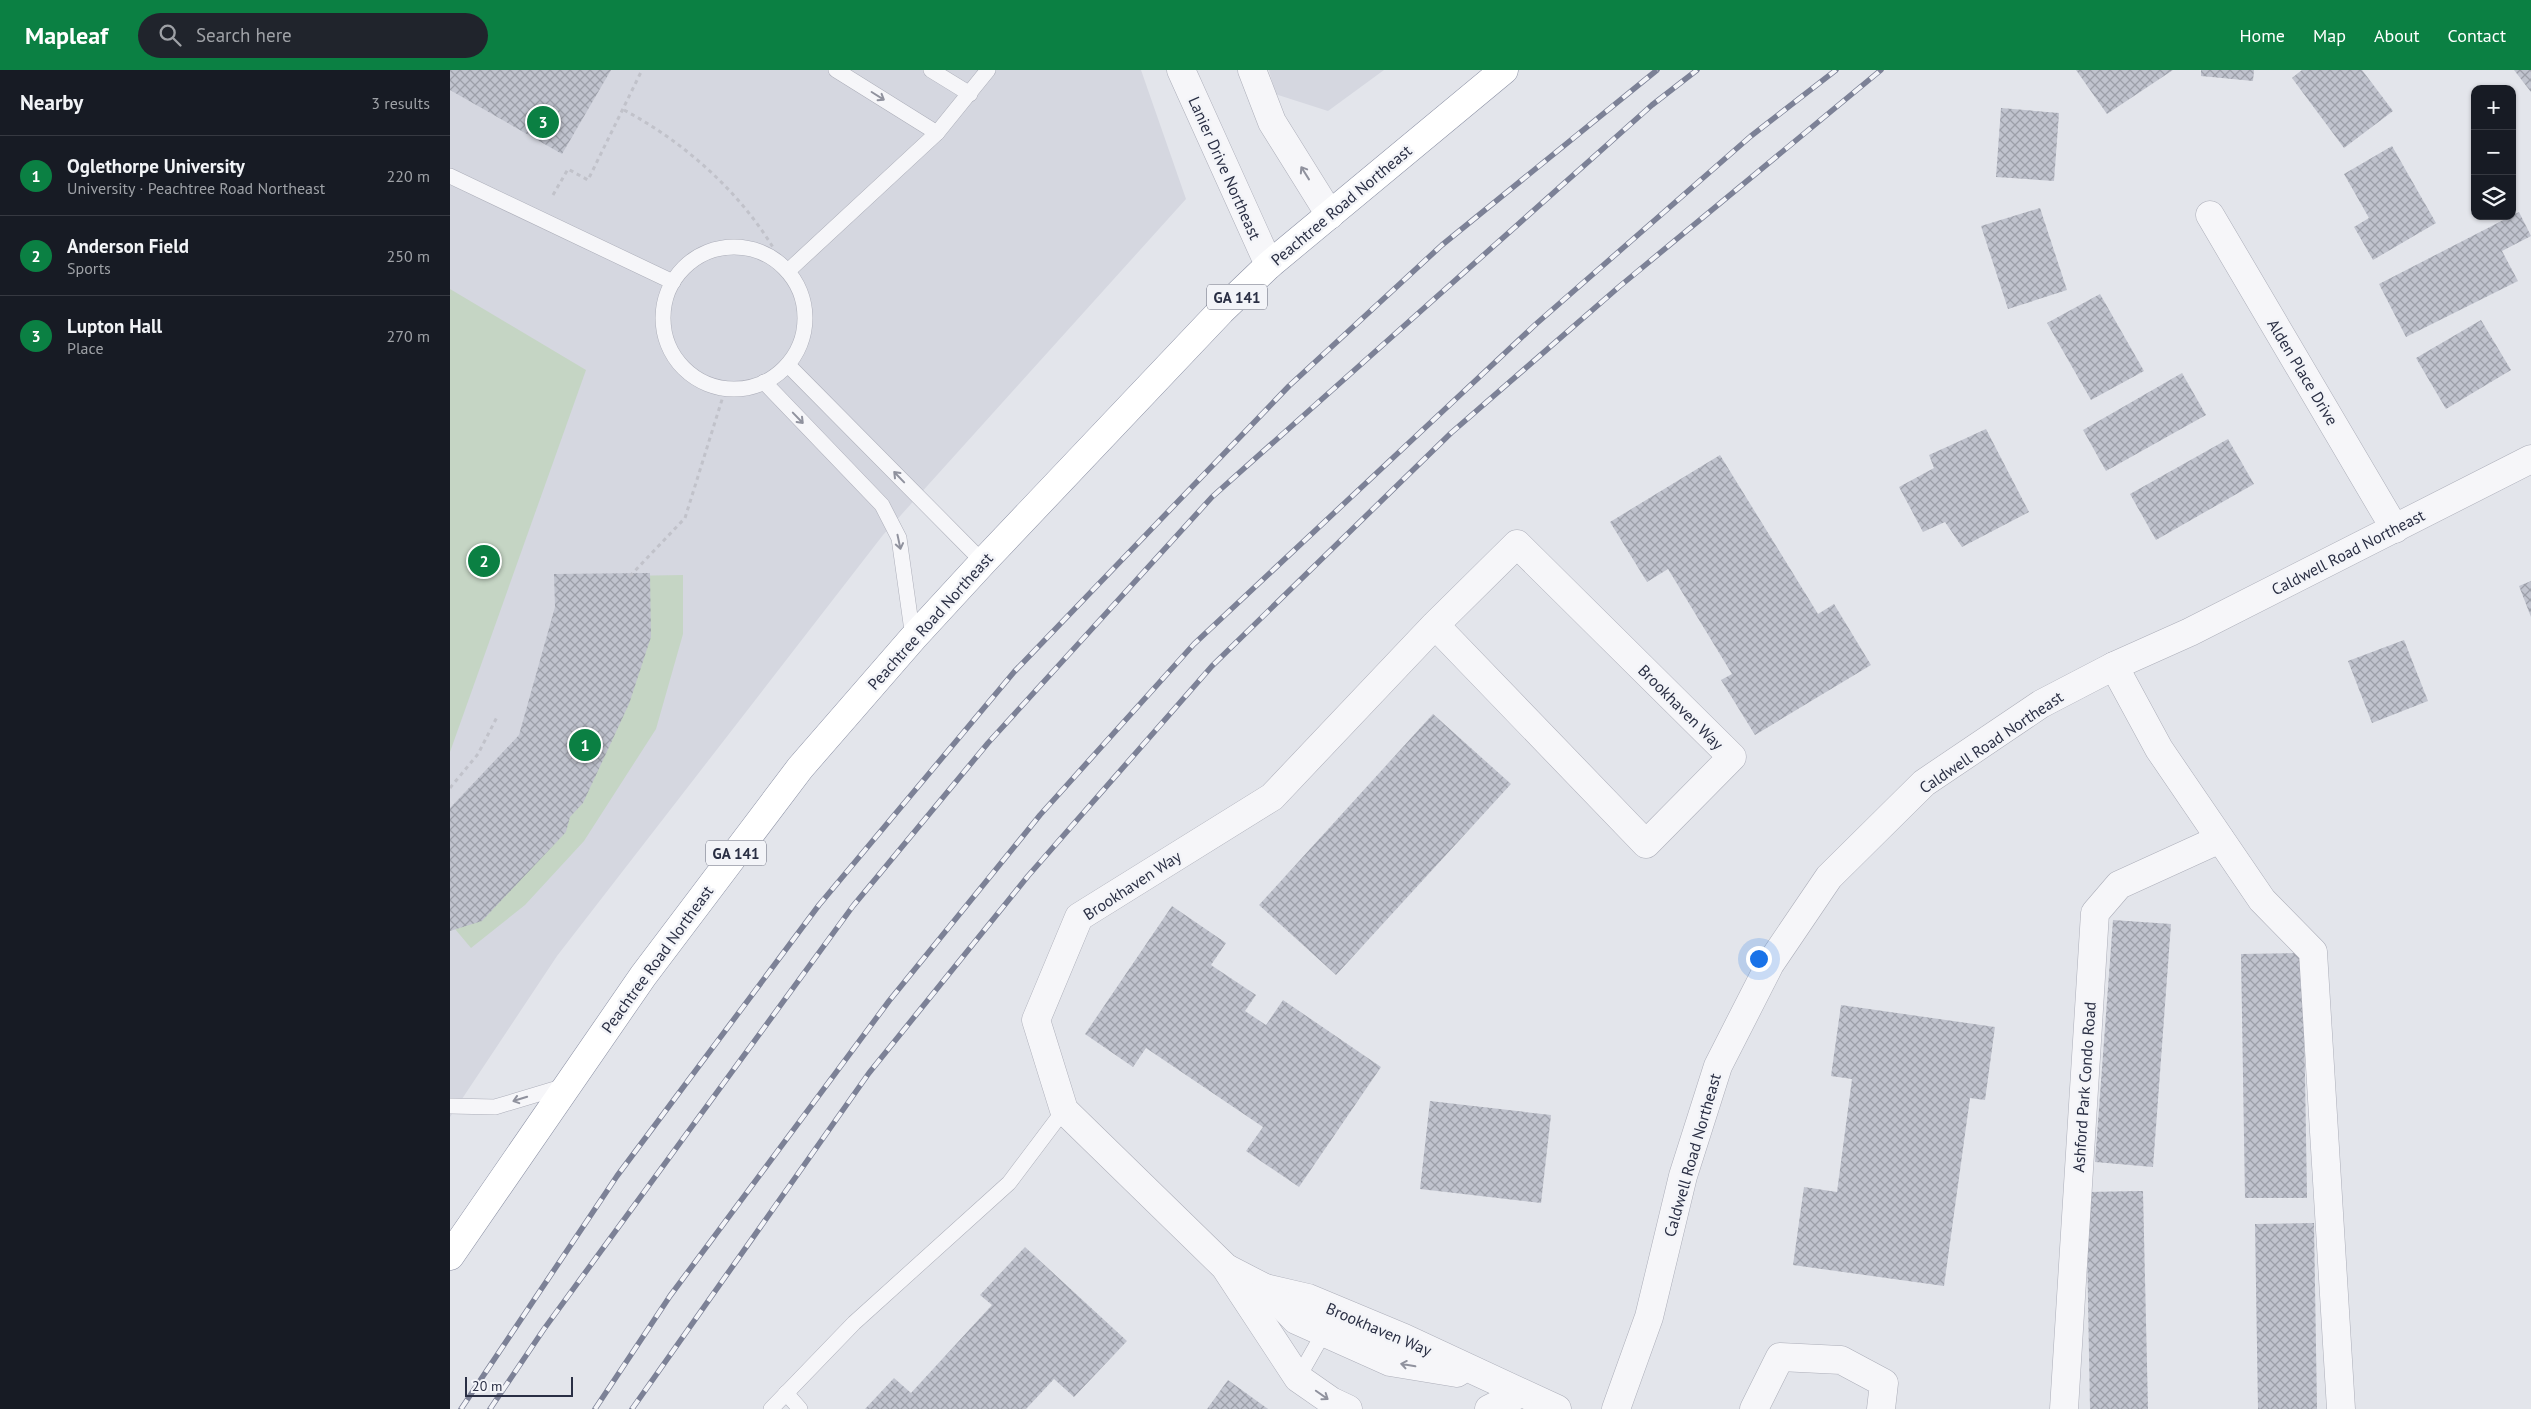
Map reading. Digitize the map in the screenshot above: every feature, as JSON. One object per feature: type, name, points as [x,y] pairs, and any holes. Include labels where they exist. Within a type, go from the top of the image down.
[{"type":"highway","name":"Peachtree Road Northeast","points":[[451,1249],[643,976],[800,768],[912,638],[1221,311],[1269,265],[1504,70]]},
{"type":"street","name":"Lanier Drive Northeast","points":[[1181,70],[1269,265]]},
{"type":"street","points":[[1252,70],[1272,122],[1330,215]]},
{"type":"street","name":"Alden Place Drive","points":[[2210,216],[2395,529]]},
{"type":"street","name":"Caldwell Road Northeast","points":[[1616,1409],[1649,1317],[1683,1176],[1718,1066],[1770,964],[1829,877],[1924,783],[2041,704],[2114,666],[2199,627],[2395,529],[2531,459]]},
{"type":"street","name":"Brookhaven Way","points":[[1348,1409],[1331,1401],[1298,1378],[1225,1267],[1064,1110],[1036,1020],[1079,917],[1272,798],[1436,625],[1517,544],[1732,757],[1646,844],[1436,625]]},
{"type":"street","points":[[2114,666],[2160,749],[2262,900],[2313,952],[2341,1409]]},
{"type":"street","name":"Ashford Park Condo Road","points":[[2064,1409],[2095,913],[2119,885],[2220,839]]},
{"type":"street","name":"Brookhaven Way","points":[[1225,1267],[1265,1288],[1308,1298],[1329,1321],[1404,1338],[1556,1409]]},
{"type":"street","points":[[1754,1409],[1780,1357],[1841,1360],[1884,1382],[1882,1409]]},
{"type":"street","points":[[1489,1409],[1521,1393]]},
{"type":"lane","points":[[836,70],[937,133]]},
{"type":"lane","points":[[932,70],[970,94]]},
{"type":"lane","points":[[788,271],[937,133],[988,70]]},
{"type":"lane","points":[[450,176],[672,282]]},
{"type":"lane","points":[[728,247],[745,247],[769,256],[788,271],[799,287],[805,311],[805,328],[797,351],[789,366],[764,382],[725,390],[700,380],[676,360],[664,336],[663,311],[672,282],[688,263],[704,253],[728,247]]},
{"type":"lane","points":[[789,366],[983,562]]},
{"type":"lane","points":[[764,382],[882,505],[891,519],[899,538],[912,638]]},
{"type":"lane","points":[[450,1106],[495,1107],[567,1085]]},
{"type":"lane","points":[[772,1409],[854,1323],[1009,1183],[1064,1110]]},
{"type":"lane","points":[[1298,1378],[1329,1321]]},
{"type":"lane","points":[[786,1393],[800,1409]]},
{"type":"path","points":[[551,199],[568,169],[588,180],[642,70]]},
{"type":"path","points":[[624,110],[652,125],[690,154],[720,181],[766,235],[788,271]]},
{"type":"path","points":[[630,576],[685,518],[725,390]]},
{"type":"path","points":[[450,788],[478,754],[497,717]]},
{"type":"shaded area","points":[[450,70],[1141,70],[1186,199],[883,535],[557,956],[450,1117]]},
{"type":"shaded area","points":[[1269,70],[1384,70],[1328,111],[1275,94]]},
{"type":"green space","points":[[450,289],[586,370],[450,752]]},
{"type":"green space","points":[[683,575],[683,634],[656,729],[584,841],[525,905],[471,948],[450,923],[450,810],[500,764],[535,716],[562,577]]},
{"type":"building","points":[[450,70],[611,70],[562,154],[450,90]]},
{"type":"building","points":[[2076,70],[2173,70],[2107,114]]},
{"type":"building","points":[[2201,70],[2254,70],[2253,81],[2201,76]]},
{"type":"building","points":[[2302,70],[2362,70],[2393,111],[2344,148],[2292,78]]},
{"type":"building","points":[[2514,70],[2531,70],[2531,92]]},
{"type":"building","points":[[2001,108],[2059,113],[2054,181],[1996,177]]},
{"type":"building","points":[[2392,146],[2436,223],[2373,260],[2354,227],[2369,218],[2344,174]]},
{"type":"building","points":[[2040,208],[2067,290],[2008,309],[1981,226]]},
{"type":"building","points":[[2519,212],[2531,236],[2502,251],[2518,281],[2406,337],[2379,284],[2503,220],[2516,220],[2516,214]]},
{"type":"building","points":[[2100,294],[2144,371],[2091,400],[2047,323]]},
{"type":"building","points":[[2481,320],[2511,370],[2446,409],[2416,358]]},
{"type":"building","points":[[2182,373],[2206,415],[2106,471],[2083,430]]},
{"type":"building","points":[[1986,429],[2029,512],[1962,547],[1945,522],[1923,532],[1899,487],[1934,468],[1929,455]]},
{"type":"building","points":[[2228,439],[2254,484],[2156,540],[2130,494]]},
{"type":"building","points":[[1720,455],[1818,614],[1834,604],[1871,665],[1755,735],[1721,680],[1732,674],[1668,569],[1647,582],[1610,522]]},
{"type":"building","points":[[650,573],[651,637],[629,704],[583,803],[570,817],[566,832],[482,921],[450,931],[450,808],[519,735],[555,607],[554,574]]},
{"type":"building","points":[[2531,581],[2531,617],[2519,586]]},
{"type":"building","points":[[2404,640],[2428,701],[2372,723],[2348,661]]},
{"type":"building","points":[[1433,714],[1511,784],[1336,975],[1259,905]]},
{"type":"building","points":[[1172,906],[1226,943],[1211,965],[1256,995],[1245,1011],[1266,1025],[1283,1000],[1381,1067],[1299,1187],[1246,1151],[1263,1127],[1146,1048],[1133,1067],[1085,1034]]},
{"type":"building","points":[[2113,920],[2171,924],[2153,1167],[2095,1162]]},
{"type":"building","points":[[2303,953],[2307,1198],[2245,1198],[2241,954]]},
{"type":"building","points":[[1841,1005],[1995,1027],[1985,1100],[1970,1098],[1944,1286],[1793,1265],[1804,1187],[1837,1192],[1852,1079],[1831,1076]]},
{"type":"building","points":[[1430,1101],[1551,1115],[1541,1203],[1420,1189]]},
{"type":"building","points":[[2143,1191],[2148,1409],[2090,1409],[2086,1192]]},
{"type":"building","points":[[2314,1223],[2317,1409],[2258,1409],[2255,1224]]},
{"type":"building","points":[[1025,1247],[1127,1341],[1074,1397],[1054,1379],[1026,1409],[865,1409],[894,1378],[911,1393],[992,1305],[980,1295]]},
{"type":"building","points":[[1228,1380],[1268,1409],[1207,1409]]},
{"type":"railway","points":[[461,1409],[617,1176],[819,905],[1014,672],[1289,386],[1442,245],[1657,70]]},
{"type":"railway","points":[[490,1409],[544,1329],[853,906],[988,743],[1212,497],[1652,105],[1697,70]]},
{"type":"railway","points":[[595,1409],[670,1296],[889,1001],[1040,815],[1194,644],[1536,324],[1751,136],[1836,70]]},
{"type":"railway","points":[[632,1409],[869,1073],[1028,876],[1212,666],[1451,433],[1620,286],[1881,70]]},
{"type":"place","name":"Lupton Hall","points":[[543,122]]},
{"type":"place","name":"Anderson Field","points":[[484,561]]},
{"type":"place","name":"Oglethorpe University","points":[[585,745]]}]
